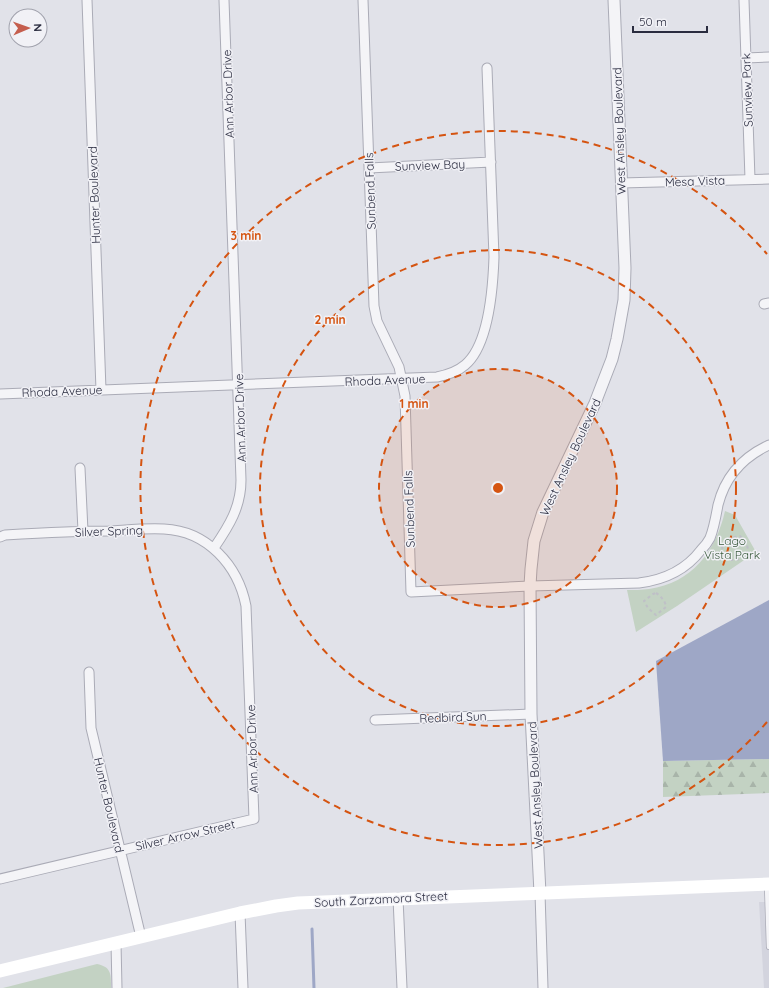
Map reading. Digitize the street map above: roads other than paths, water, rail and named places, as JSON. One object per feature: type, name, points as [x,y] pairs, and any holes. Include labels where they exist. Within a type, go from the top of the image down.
[{"type":"main road","name":"South Zarzamora Street","points":[[0,971],[240,914],[298,903],[768,884]]},
{"type":"street","name":"Hunter Boulevard","points":[[87,0],[101,390]]},
{"type":"street","name":"Ann Arbor Drive","points":[[224,0],[242,480],[240,498],[231,523],[214,548],[233,570],[242,588],[246,606],[254,819]]},
{"type":"street","name":"Sunbend Falls","points":[[363,0],[374,306],[377,322],[399,367],[405,396],[411,592],[530,586],[639,583],[652,582],[664,578],[681,570],[694,560],[710,539],[719,504],[731,474],[751,455],[769,445]]},
{"type":"street","name":"West Ansley Boulevard","points":[[543,988],[531,714],[531,569],[534,541],[543,512],[595,403],[612,359],[624,300],[625,268],[614,0]]},
{"type":"street","name":"Sunview Park","points":[[744,0],[750,179]]},
{"type":"street","points":[[746,58],[769,56]]},
{"type":"street","name":"Rhoda Avenue","points":[[0,394],[437,377],[453,373],[465,365],[471,358],[480,341],[490,312],[494,278],[487,68]]},
{"type":"street","name":"Sunview Bay","points":[[369,168],[491,162]]},
{"type":"street","name":"Mesa Vista","points":[[621,183],[769,179]]},
{"type":"street","points":[[80,468],[83,531]]},
{"type":"street","name":"Silver Spring","points":[[0,537],[83,531],[164,529],[192,535],[214,548]]},
{"type":"street","name":"Hunter Boulevard","points":[[89,672],[91,728],[141,937]]},
{"type":"street","name":"Redbird Sun","points":[[375,720],[531,714]]},
{"type":"street","name":"Silver Arrow Street","points":[[0,879],[254,819]]},
{"type":"street","points":[[398,898],[402,988]]},
{"type":"street","points":[[240,914],[243,988]]},
{"type":"street","points":[[116,943],[117,988]]},
{"type":"lane","points":[[768,884],[769,947]]},
{"type":"water","points":[[769,600],[769,759],[663,761],[656,661]]},
{"type":"waterway","points":[[312,929],[314,988]]},
{"type":"park label","name":"Lago Vista Park","points":[[732,547]]}]
